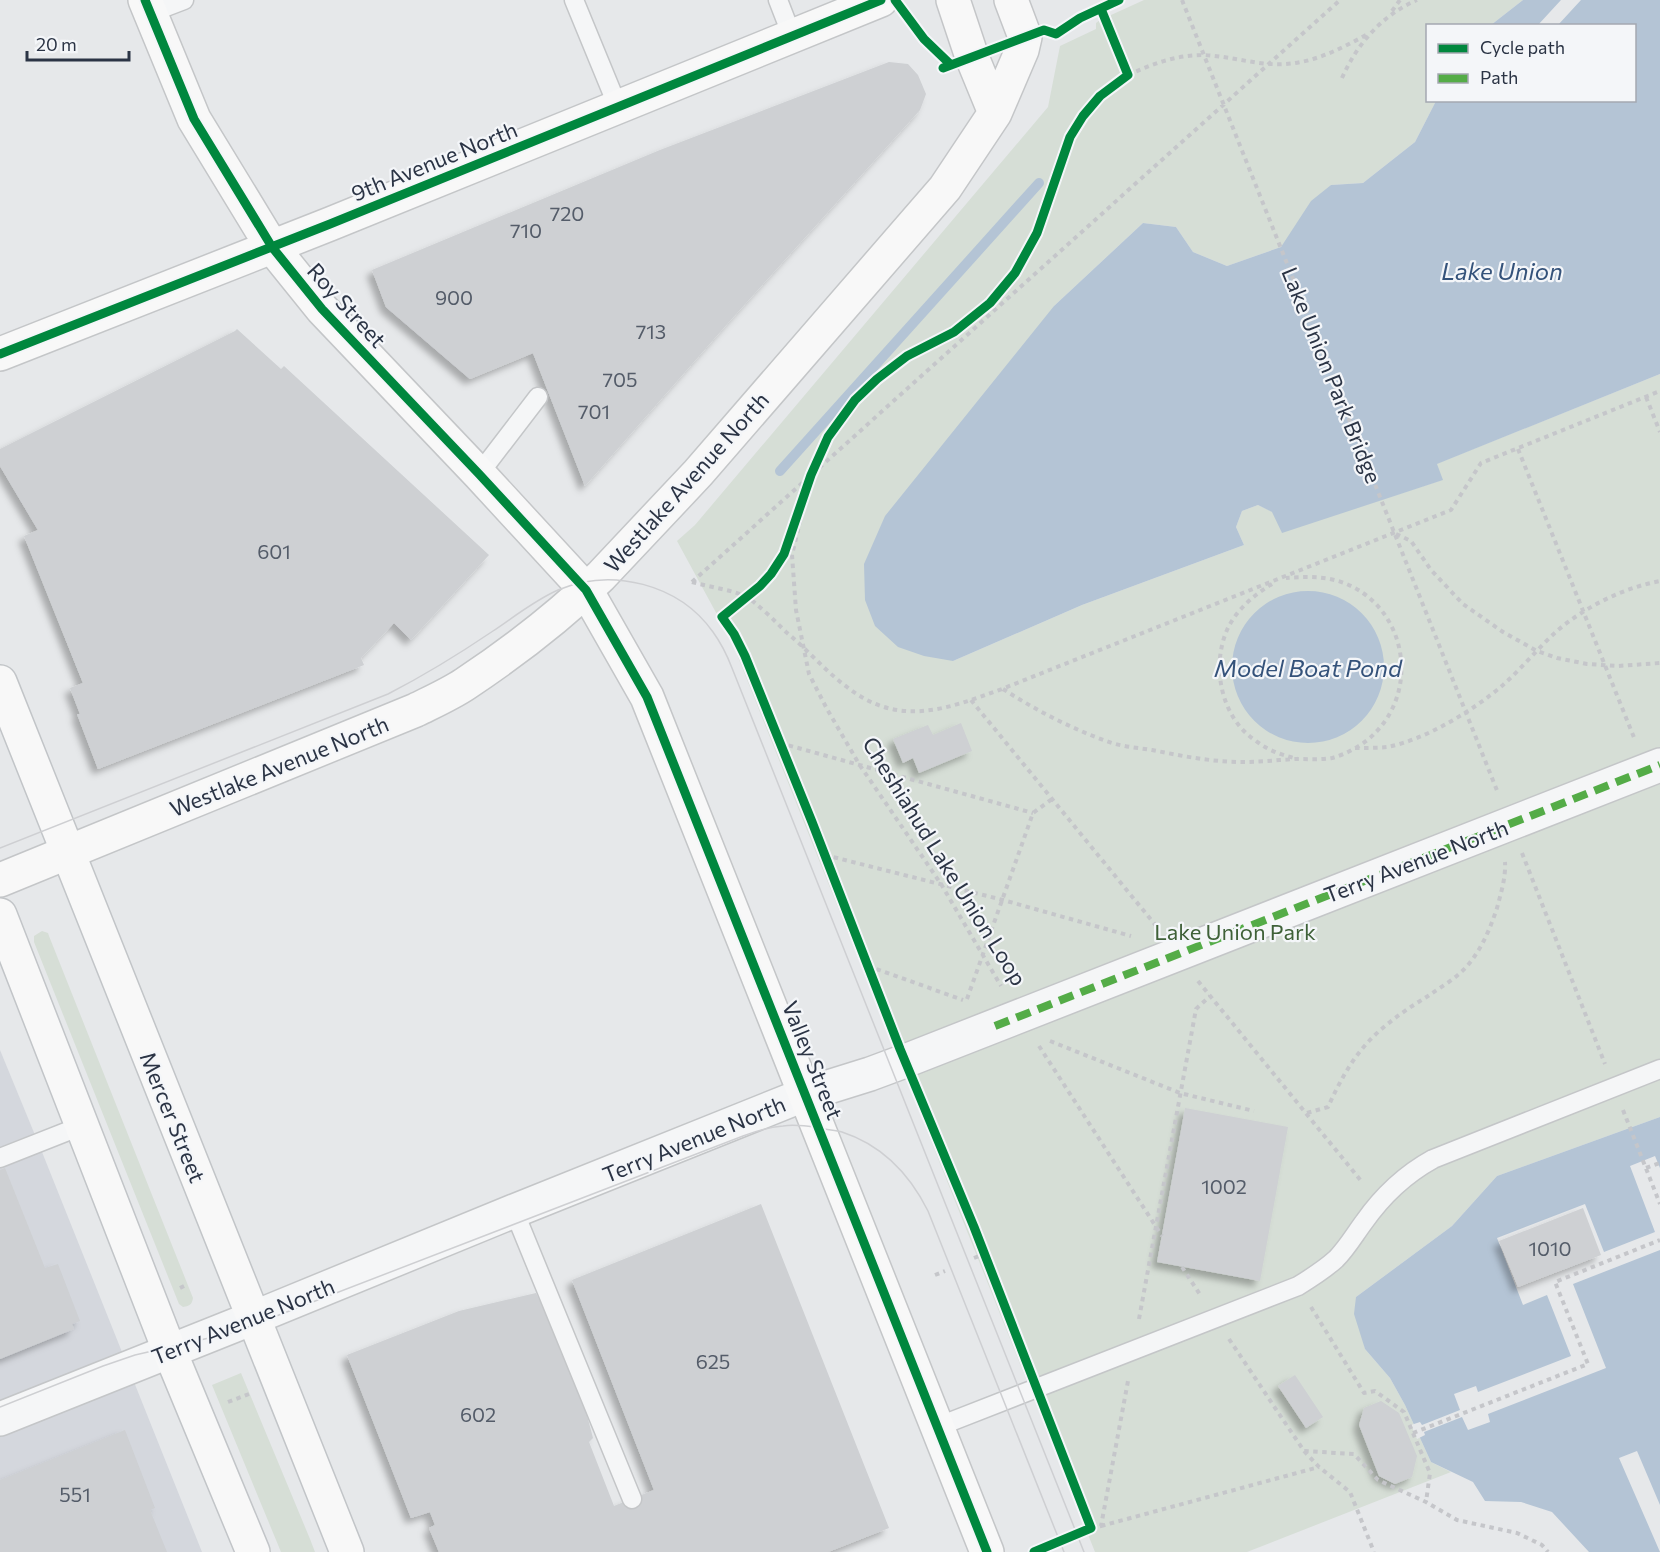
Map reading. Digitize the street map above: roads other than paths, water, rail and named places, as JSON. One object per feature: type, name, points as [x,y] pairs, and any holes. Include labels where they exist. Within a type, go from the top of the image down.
[{"type":"main road","name":"9th Avenue North","points":[[0,354],[272,247],[881,0]]},
{"type":"main road","points":[[953,0],[972,57],[995,113]]},
{"type":"main road","name":"Westlake Avenue North","points":[[0,880],[416,710],[463,686],[517,647],[586,590],[602,576],[698,473],[945,188],[995,113],[1022,50],[1025,38],[1011,0]]},
{"type":"main road","name":"Roy Street","points":[[148,7],[194,119],[272,247],[322,309],[586,590]]},
{"type":"main road","name":"Valley Street","points":[[586,590],[647,697],[987,1552]]},
{"type":"main road","name":"Mercer Street","points":[[0,682],[347,1552]]},
{"type":"main road","points":[[0,915],[169,1351],[253,1552]]},
{"type":"street","name":"Terry Avenue North","points":[[0,1419],[806,1094],[1015,1025],[1653,768]]},
{"type":"lane","points":[[148,7],[184,0]]},
{"type":"lane","points":[[574,0],[618,107]]},
{"type":"lane","points":[[778,0],[792,36]]},
{"type":"lane","points":[[479,474],[538,397]]},
{"type":"lane","points":[[937,1427],[1298,1286],[1318,1274],[1336,1258],[1390,1190],[1418,1168],[1443,1155],[1660,1069]]},
{"type":"lane","points":[[0,1158],[81,1126]]},
{"type":"lane","points":[[514,1211],[632,1499]]},
{"type":"water","name":"Lake Union","points":[[1523,0],[1660,0],[1660,374],[1437,464],[1443,480],[1282,533],[1272,512],[1258,505],[1242,511],[1236,527],[1244,545],[1082,605],[953,661],[924,656],[898,647],[875,626],[865,600],[864,564],[885,516],[1054,306],[1143,223],[1176,227],[1193,252],[1227,266],[1281,247],[1311,201],[1331,185],[1363,183],[1415,142],[1435,102],[1636,102],[1636,24],[1492,24]]},
{"type":"water","name":"Model Boat Pond","points":[[1308,591],[1337,596],[1362,613],[1379,638],[1384,667],[1379,696],[1362,721],[1337,738],[1308,743],[1279,738],[1254,721],[1237,696],[1232,667],[1237,638],[1254,613],[1279,596]]},
{"type":"water","points":[[1660,1117],[1660,1552],[1589,1552],[1552,1512],[1521,1502],[1485,1501],[1473,1482],[1431,1462],[1390,1378],[1365,1349],[1354,1314],[1356,1297],[1452,1226],[1497,1176]]},
{"type":"waterway","points":[[780,471],[1039,183]]},
{"type":"tram line","points":[[0,848],[388,694],[442,664],[558,590],[579,583],[600,580],[622,581],[643,584],[682,602],[699,615],[713,632],[730,663],[1084,1552]]},
{"type":"tram line","points":[[0,1407],[135,1355],[235,1332],[753,1132],[797,1125],[842,1132],[870,1145],[893,1163],[913,1185],[928,1211],[1064,1552]]},
{"type":"park label","name":"Lake Union Park","points":[[1235,931]]}]
